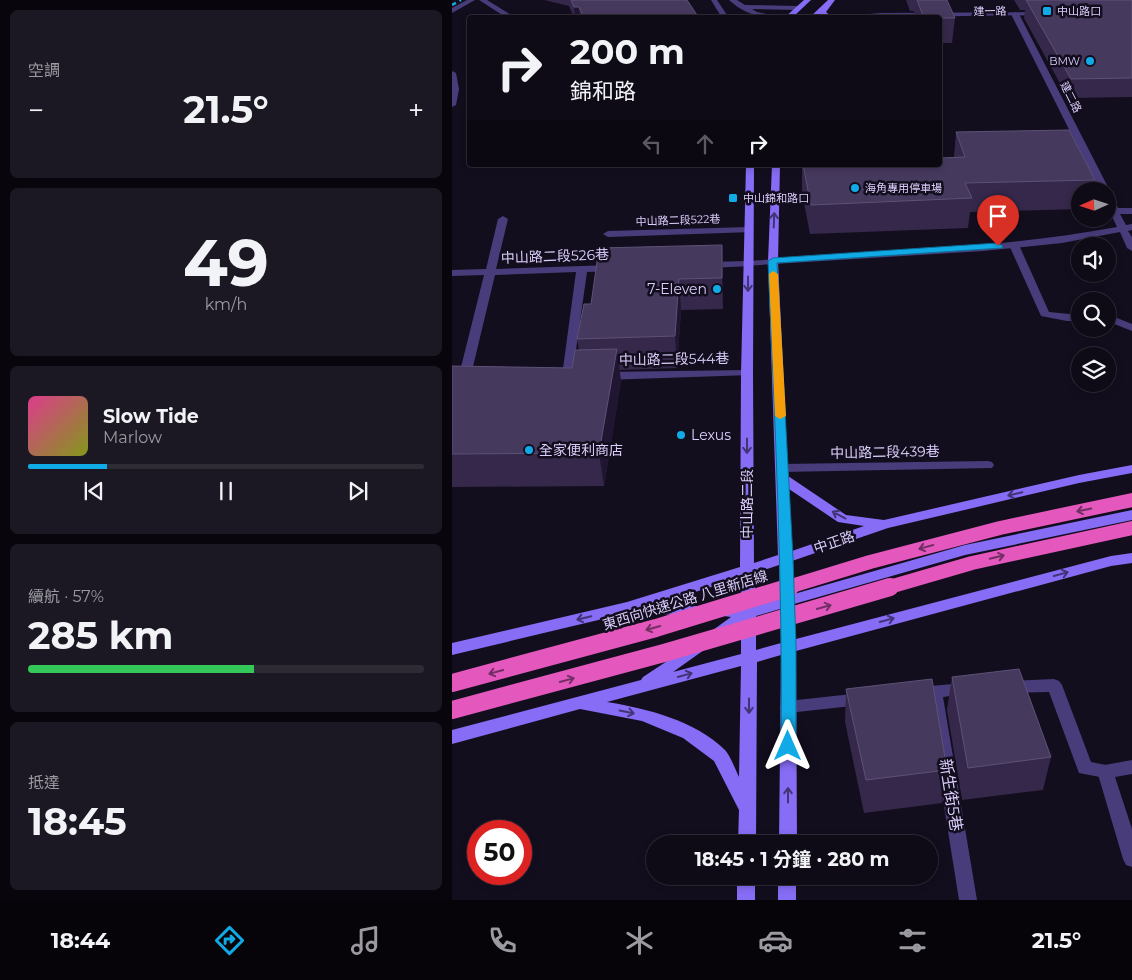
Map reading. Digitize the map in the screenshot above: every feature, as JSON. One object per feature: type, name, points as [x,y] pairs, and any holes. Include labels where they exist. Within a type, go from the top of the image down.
[{"type":"highway","name":"東西向快速公路 八里新店線","points":[[452,683],[656,628],[870,562],[1000,528],[1132,500]]},
{"type":"highway","points":[[452,710],[664,653],[972,563],[1132,528]]},
{"type":"main road","points":[[790,15],[808,0]]},
{"type":"main road","points":[[815,15],[832,0]]},
{"type":"main road","points":[[824,7],[822,13],[826,15]]},
{"type":"main road","name":"中山路二段","points":[[747,835],[749,612],[747,372],[750,167]]},
{"type":"main road","points":[[776,167],[773,261],[788,601],[788,835]]},
{"type":"main road","name":"中正路","points":[[452,649],[627,608],[886,524],[1079,479],[1132,470]]},
{"type":"main road","points":[[783,473],[843,519],[886,524]]},
{"type":"main road","points":[[627,608],[749,612],[965,550],[1132,514]]},
{"type":"main road","points":[[452,737],[1111,561],[1132,558]]},
{"type":"main road","points":[[640,687],[749,612]]},
{"type":"main road","points":[[579,703],[643,715],[689,733],[720,756],[748,811]]},
{"type":"main road","points":[[746,885],[746,900]]},
{"type":"main road","points":[[787,900],[788,885]]},
{"type":"street","points":[[452,11],[472,0]]},
{"type":"street","points":[[482,0],[508,15]]},
{"type":"street","points":[[714,0],[724,15]]},
{"type":"street","points":[[732,0],[755,14],[762,15]]},
{"type":"street","points":[[742,7],[798,8]]},
{"type":"street","points":[[719,8],[727,15]]},
{"type":"street","name":"建一路","points":[[942,23],[1054,14]]},
{"type":"street","name":"建一路","points":[[942,16],[1017,18],[1047,21]]},
{"type":"street","name":"建二路","points":[[1017,18],[1100,182]]},
{"type":"street","points":[[452,73],[455,80],[456,94],[452,105]]},
{"type":"street","points":[[1116,211],[1132,211]]},
{"type":"street","points":[[1116,212],[1127,228],[1132,248]]},
{"type":"street","points":[[463,379],[503,218]]},
{"type":"street","points":[[699,265],[748,264],[1014,245],[1062,240],[1127,228]]},
{"type":"street","name":"中山路二段522巷","points":[[608,234],[749,230]]},
{"type":"street","points":[[1014,245],[1045,314],[1071,318]]},
{"type":"street","name":"中山路二段526巷","points":[[452,273],[621,268]]},
{"type":"street","name":"中山路二段544巷","points":[[582,269],[573,376],[747,372]]},
{"type":"street","points":[[1116,321],[1132,328]]},
{"type":"street","name":"中山路二段439巷","points":[[783,473],[988,465]]},
{"type":"street","points":[[999,688],[1054,685],[1085,768],[1105,771],[1132,767]]},
{"type":"street","points":[[905,694],[980,689]]},
{"type":"street","name":"新生街5巷","points":[[934,691],[968,900]]},
{"type":"street","points":[[788,707],[876,697]]},
{"type":"street","points":[[1105,771],[1132,859]]},
{"type":"building","points":[[571,0],[687,0],[697,15],[583,15],[579,7],[574,7]]},
{"type":"building","points":[[917,0],[947,0],[955,18],[942,18],[942,15],[923,15]]},
{"type":"building","name":"BMW","points":[[1026,0],[1132,0],[1132,78],[1071,79]]},
{"type":"building","points":[[1069,130],[1095,180],[965,183],[972,198],[811,205],[803,167],[942,167],[942,158],[965,157],[956,132]]},
{"type":"building","points":[[722,245],[722,278],[679,279],[675,336],[577,339],[584,304],[591,304],[599,248]]},
{"type":"building","points":[[617,349],[599,453],[452,454],[452,366],[572,368],[575,350]]},
{"type":"building","points":[[1019,669],[1051,757],[968,768],[952,677]]},
{"type":"building","points":[[932,679],[947,770],[866,780],[846,689]]},
{"type":"railway","points":[[452,5],[461,0]]},
{"type":"slow traffic","points":[[773,274],[780,416]]},
{"type":"place","name":"中山路口","points":[[1047,11]]},
{"type":"place","name":"BMW","points":[[1090,61]]},
{"type":"place","name":"海角專用停車場","points":[[855,188]]},
{"type":"place","name":"中山錦和路口","points":[[733,198]]},
{"type":"place","name":"7-Eleven","points":[[717,289]]},
{"type":"place","name":"Lexus","points":[[681,435]]},
{"type":"place","name":"全家便利商店","points":[[529,450]]},
{"type":"route","points":[[788,746],[789,646],[773,261],[998,246]]}]
